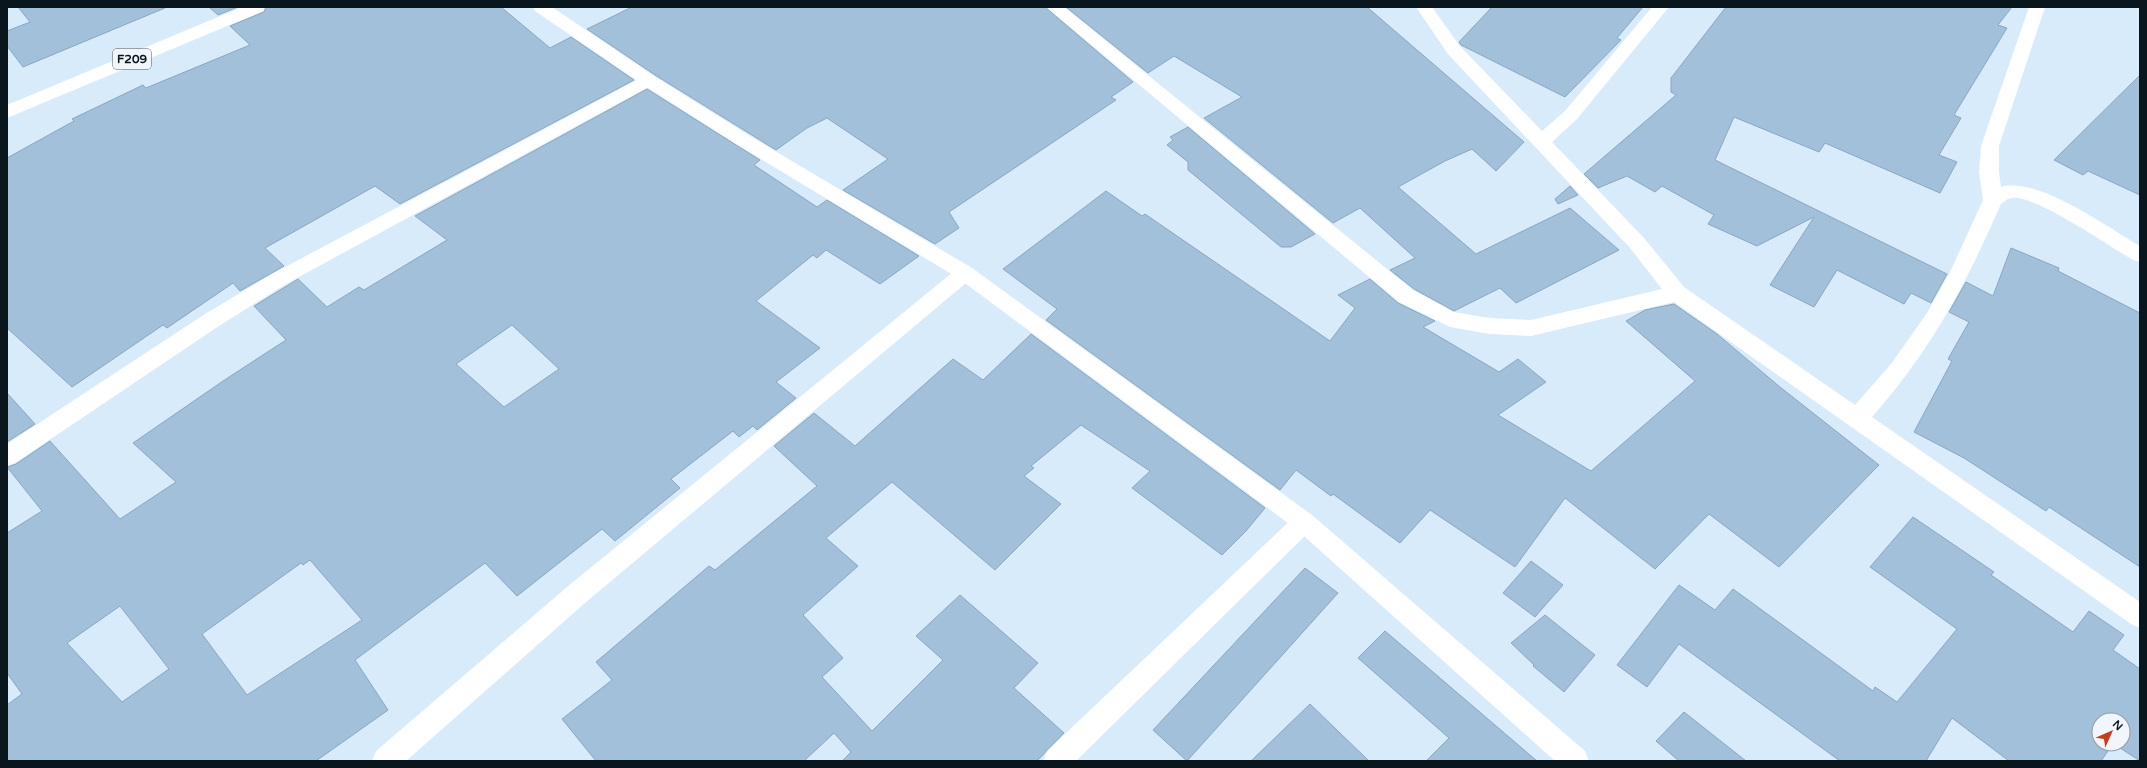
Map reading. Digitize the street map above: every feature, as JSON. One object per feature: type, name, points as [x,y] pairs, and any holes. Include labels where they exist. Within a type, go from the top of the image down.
[{"type":"street","name":"F209","points":[[7,112],[257,7]]},
{"type":"street","points":[[541,7],[648,80],[743,140],[965,273],[1304,522],[1575,761]]},
{"type":"street","points":[[1054,7],[1406,296],[1450,319],[1489,326],[1531,328],[1677,293]]},
{"type":"street","points":[[1424,7],[1454,50],[1637,243],[1677,293],[2140,616]]},
{"type":"street","points":[[1541,142],[1571,115],[1661,7]]},
{"type":"street","points":[[1858,418],[1894,378],[1923,337],[1955,283],[1993,200],[1989,172],[1990,146],[2006,103],[2037,7]]},
{"type":"street","points":[[7,456],[212,320],[279,279],[648,80]]},
{"type":"street","points":[[1993,200],[2004,193],[2014,191],[2050,203],[2140,255]]},
{"type":"street","points":[[386,761],[576,595],[965,273]]},
{"type":"street","points":[[1057,761],[1304,522]]},
{"type":"building","points":[[18,7],[165,8],[23,67],[7,46],[7,31],[30,22]]},
{"type":"building","points":[[209,7],[238,7],[218,15]]},
{"type":"building","points":[[266,7],[501,7],[550,48],[571,37],[634,80],[400,204],[375,186],[265,248],[284,266],[240,291],[233,283],[167,328],[163,325],[72,387],[7,328],[7,158],[74,121],[72,119],[143,85],[146,88],[250,45],[230,26],[264,12]]},
{"type":"building","points":[[632,7],[1045,7],[1133,82],[1111,97],[1116,100],[949,212],[959,228],[935,244],[843,190],[888,159],[827,118],[807,128],[776,150],[655,75],[587,29]]},
{"type":"building","points":[[1066,7],[1367,7],[1524,142],[1496,171],[1472,149],[1445,161],[1398,187],[1476,254],[1570,208],[1619,250],[1516,303],[1500,288],[1454,311],[1414,289],[1390,270],[1415,258],[1360,208],[1333,223],[1204,118],[1242,97],[1174,56],[1148,73]]},
{"type":"building","points":[[1492,7],[1643,7],[1617,38],[1621,40],[1565,97],[1461,45],[1459,42]]},
{"type":"building","points":[[1726,7],[2012,7],[1998,25],[2007,28],[1954,115],[1961,118],[1939,155],[1957,162],[1940,193],[1825,143],[1819,152],[1734,117],[1715,160],[1947,274],[1931,303],[1911,293],[1904,304],[1837,270],[1814,307],[1770,285],[1814,217],[1757,246],[1708,224],[1714,215],[1662,186],[1655,192],[1627,176],[1598,188],[1584,174],[1676,95],[1671,92],[1671,78]]},
{"type":"building","points":[[2140,75],[2140,195],[2088,171],[2083,175],[2054,160]]},
{"type":"building","points":[[647,89],[760,160],[754,165],[817,207],[827,200],[919,256],[880,284],[826,250],[817,258],[813,255],[756,301],[820,348],[776,382],[796,398],[757,430],[753,426],[739,437],[733,431],[671,479],[680,488],[615,541],[602,529],[517,596],[485,563],[355,660],[388,710],[316,761],[7,761],[7,705],[22,694],[7,673],[7,533],[42,511],[7,467],[16,464],[50,441],[120,519],[176,482],[133,443],[286,340],[254,306],[298,279],[327,307],[359,287],[364,290],[447,240],[415,216]],"holes":[[[512,325],[559,369],[504,407],[456,364]],[[310,560],[362,620],[247,695],[202,634],[301,563],[303,565]],[[120,606],[169,669],[122,702],[67,643]]]},
{"type":"building","points":[[1188,127],[1315,234],[1291,247],[1281,247],[1188,170],[1188,162],[1167,145],[1173,140],[1170,137]]},
{"type":"building","points":[[1570,186],[1578,195],[1558,204],[1555,199]]},
{"type":"building","points":[[1106,191],[1142,216],[1145,214],[1330,341],[1355,308],[1338,295],[1370,279],[1398,303],[1435,321],[1423,327],[1499,372],[1518,359],[1546,382],[1498,415],[1591,471],[1695,381],[1626,321],[1645,310],[1674,304],[1717,334],[1780,387],[1879,465],[1779,567],[1709,514],[1655,569],[1565,498],[1515,567],[1430,510],[1400,543],[1333,494],[1331,496],[1296,470],[1280,490],[1046,320],[1057,309],[1003,269]]},
{"type":"building","points":[[2011,248],[2059,268],[2058,271],[2140,313],[2140,567],[2049,507],[2046,511],[1964,458],[1914,432],[1952,361],[1948,359],[1969,322],[1949,312],[1966,282],[1993,296]]},
{"type":"building","points":[[1031,334],[1265,508],[1246,531],[1222,555],[1132,488],[1150,471],[1081,425],[1031,466],[1034,468],[1024,476],[1061,504],[995,570],[892,482],[826,538],[858,566],[803,615],[843,658],[822,677],[872,731],[943,660],[916,636],[960,595],[1038,663],[1014,688],[1064,733],[1037,761],[842,761],[851,752],[834,733],[804,761],[596,761],[562,719],[612,680],[596,662],[709,566],[715,570],[817,486],[774,446],[814,413],[855,446],[953,359],[983,380]]},
{"type":"building","points":[[7,393],[35,424],[7,442]]},
{"type":"building","points":[[1913,517],[1994,572],[1991,575],[2073,632],[2089,611],[2124,635],[2113,650],[2140,669],[2140,761],[2126,752],[2131,752],[2131,712],[2091,712],[2091,752],[2107,752],[2101,761],[2009,761],[1952,718],[1926,761],[1840,761],[1679,644],[1647,687],[1617,665],[1679,585],[1715,610],[1733,589],[1873,691],[1875,687],[1897,702],[1957,629],[1870,567]]},
{"type":"building","points":[[1531,561],[1563,585],[1535,617],[1503,593]]},
{"type":"building","points":[[1305,568],[1338,593],[1187,761],[1153,730]]},
{"type":"building","points":[[1545,615],[1595,655],[1564,692],[1533,666],[1534,665],[1511,643]]},
{"type":"building","points":[[1385,631],[1537,761],[1426,761],[1449,738],[1358,658]]},
{"type":"building","points":[[1310,704],[1369,761],[1251,761]]},
{"type":"building","points":[[1684,712],[1746,761],[1679,761],[1656,741]]}]
